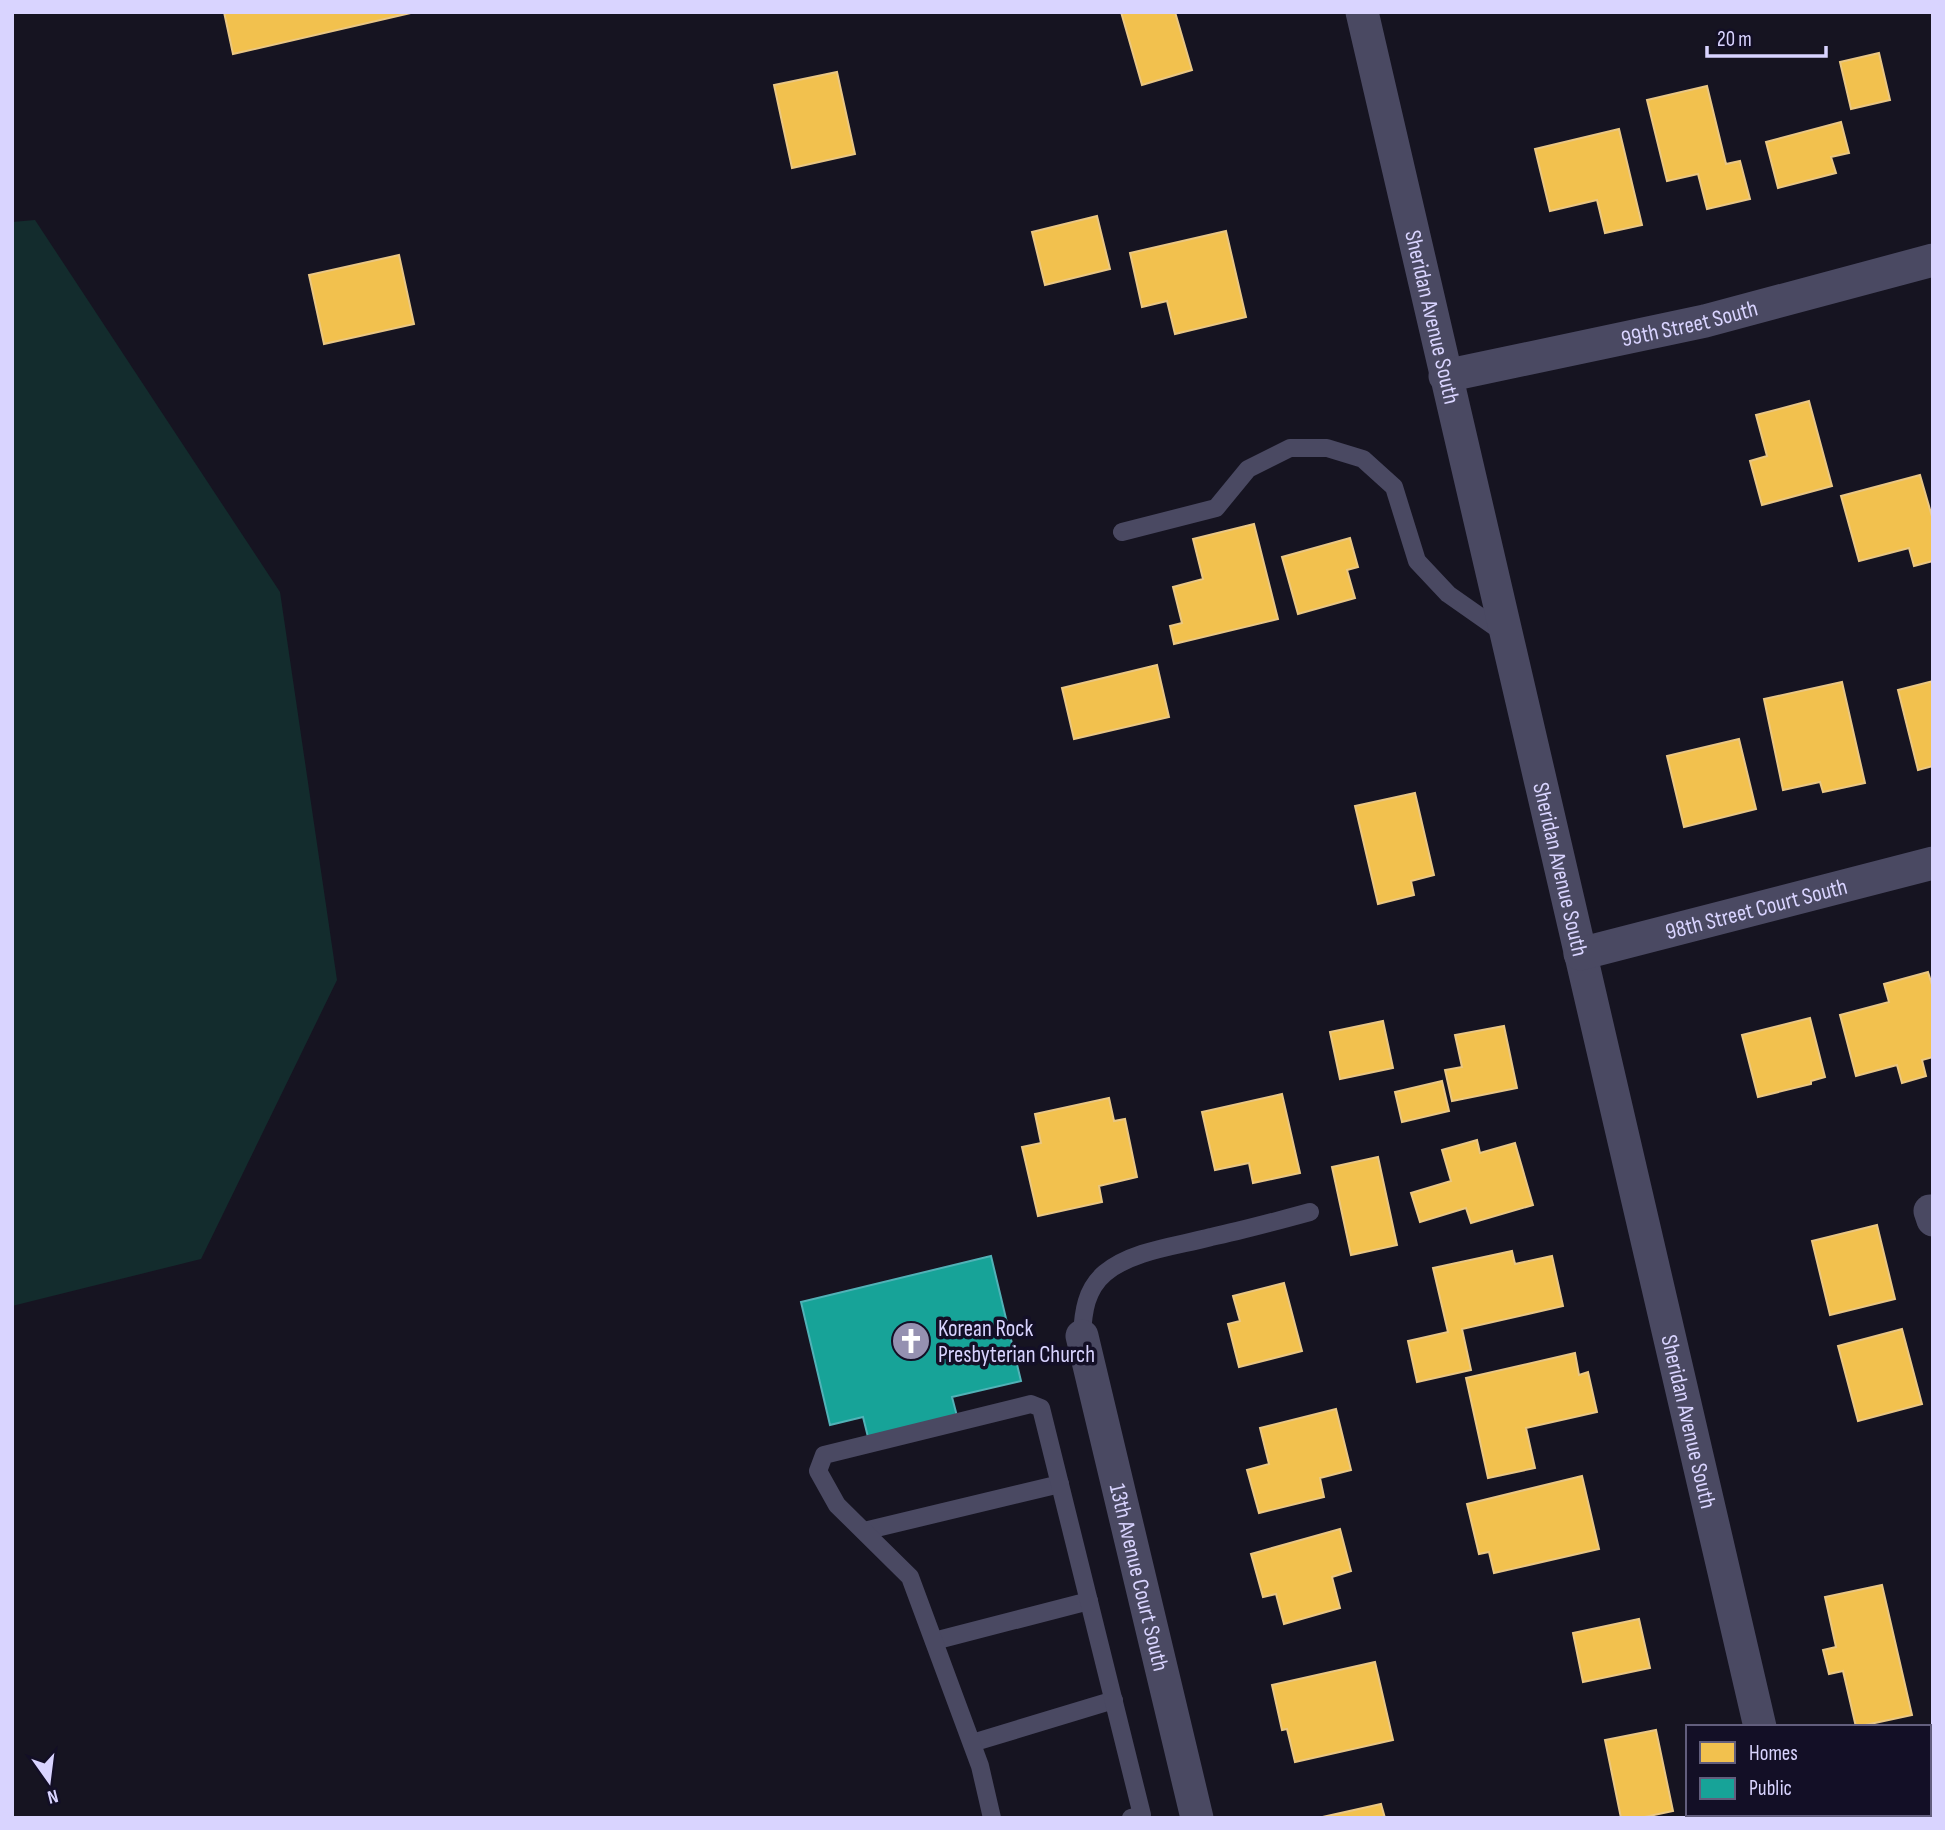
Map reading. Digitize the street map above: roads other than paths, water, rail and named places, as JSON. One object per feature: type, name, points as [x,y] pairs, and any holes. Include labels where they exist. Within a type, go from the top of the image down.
[{"type":"street","name":"Sheridan Avenue South","points":[[1362,12],[1760,1725]]},
{"type":"street","name":"99th Street South","points":[[1446,376],[1705,321],[1933,260]]},
{"type":"street","name":"98th Street Court South","points":[[1580,954],[1933,863]]},
{"type":"street","name":"13th Avenue Court South","points":[[1082,1336],[1197,1818]]},
{"type":"lane","points":[[1122,532],[1216,508],[1248,469],[1290,448],[1327,448],[1363,459],[1394,486],[1417,561],[1448,594],[1506,634]]},
{"type":"lane","points":[[1082,1336],[1083,1312],[1090,1292],[1105,1273],[1131,1259],[1163,1249],[1310,1212]]},
{"type":"lane","points":[[992,1818],[972,1743],[910,1577],[837,1505],[818,1471],[824,1455],[1031,1404],[1041,1408],[1142,1815],[1131,1818]]},
{"type":"lane","points":[[863,1531],[1060,1484]]},
{"type":"lane","points":[[934,1641],[1089,1601]]},
{"type":"lane","points":[[972,1743],[1114,1700]]},
{"type":"place","name":"Korean Rock Presbyterian Church","points":[[911,1341]]}]
